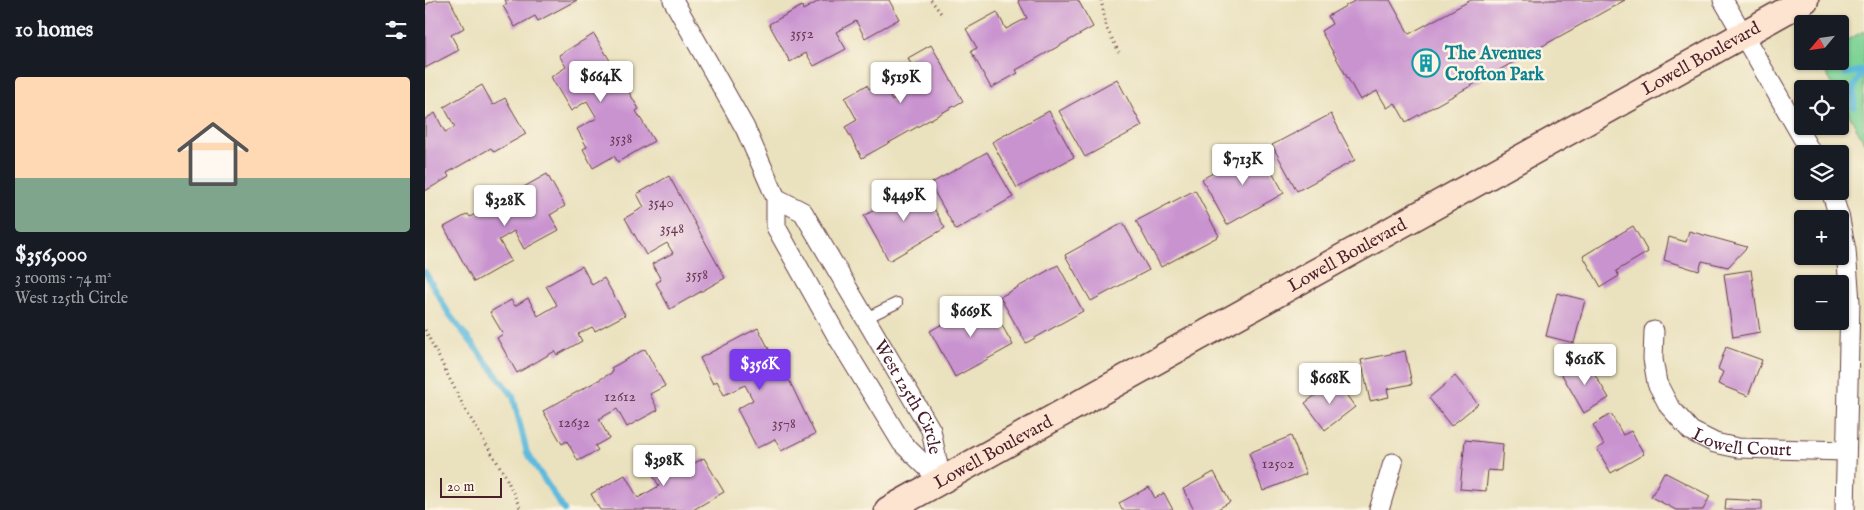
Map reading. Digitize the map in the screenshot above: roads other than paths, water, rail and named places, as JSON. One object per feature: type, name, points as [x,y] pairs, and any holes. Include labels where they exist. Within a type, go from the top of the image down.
[{"type":"main road","name":"Lowell Boulevard","points":[[888,510],[1805,0]]},
{"type":"street","name":"West 125th Circle","points":[[673,0],[745,128],[776,198],[776,227],[837,336],[902,443],[941,481]]},
{"type":"street","points":[[1723,0],[1807,145]]},
{"type":"street","name":"West 125th Circle","points":[[776,198],[803,212],[864,319],[931,430],[941,481]]},
{"type":"street","points":[[1845,510],[1849,302],[1848,265]]},
{"type":"street","name":"Lowell Court","points":[[1654,331],[1653,359],[1657,383],[1669,406],[1691,432],[1715,443],[1738,448],[1846,451]]},
{"type":"street","points":[[1379,510],[1393,463]]},
{"type":"lane","points":[[864,319],[897,303]]},
{"type":"waterway","points":[[1854,107],[1854,87],[1864,69]]},
{"type":"waterway","points":[[1846,74],[1863,70]]},
{"type":"waterway","points":[[425,272],[449,314],[513,396],[527,453],[564,510]]},
{"type":"place","name":"The Avenues Crofton Park","points":[[1426,63]]}]
